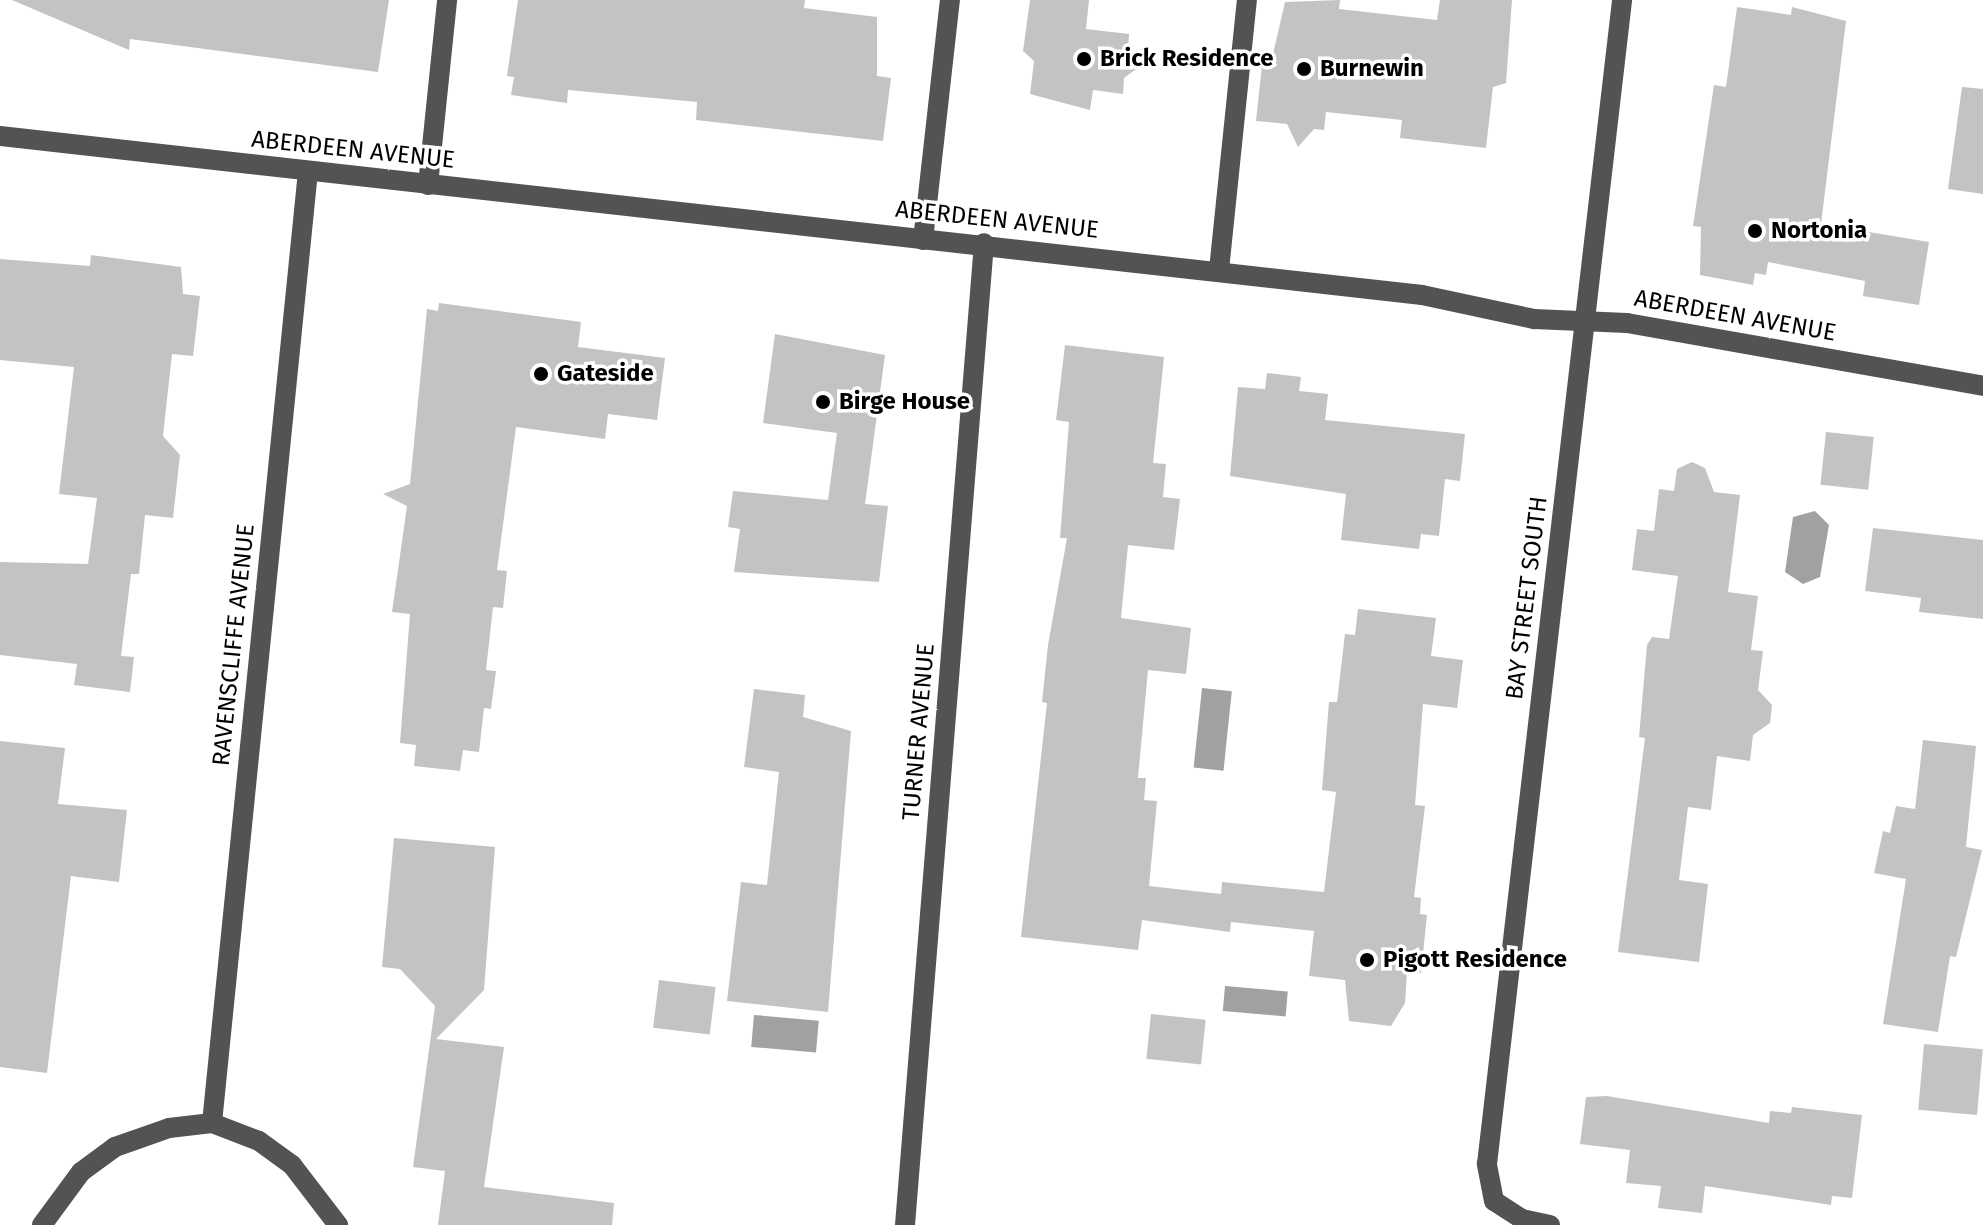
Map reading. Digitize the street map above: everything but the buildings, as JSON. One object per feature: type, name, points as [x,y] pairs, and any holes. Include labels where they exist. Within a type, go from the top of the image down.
[{"type":"street","points":[[428,185],[447,0]]},
{"type":"street","points":[[923,240],[950,0]]},
{"type":"street","points":[[1219,270],[1247,0]]},
{"type":"street","name":"BAY STREET SOUTH","points":[[1550,1225],[1522,1219],[1494,1201],[1487,1164],[1622,0]]},
{"type":"street","name":"ABERDEEN AVENUE","points":[[0,136],[923,240],[984,243],[1422,295],[1584,325],[1627,323],[1983,386]]},
{"type":"street","name":"RAVENSCLIFFE AVENUE","points":[[212,1123],[308,172]]},
{"type":"street","name":"TURNER AVENUE","points":[[905,1225],[984,243]]},
{"type":"street","points":[[42,1225],[81,1172],[115,1147],[169,1128],[212,1123],[259,1141],[292,1165],[338,1225]]},
{"type":"shaded area","points":[[1815,511],[1829,525],[1820,577],[1803,584],[1785,572],[1793,517]]},
{"type":"shaded area","points":[[1202,688],[1232,691],[1223,771],[1194,768]]},
{"type":"shaded area","points":[[1225,986],[1288,991],[1286,1016],[1223,1011]]},
{"type":"shaded area","points":[[754,1015],[819,1021],[816,1053],[751,1047]]},
{"type":"place","name":"Brick Residence","points":[[1084,59]]},
{"type":"place","name":"Burnewin","points":[[1304,69]]},
{"type":"place","name":"Nortonia","points":[[1755,231]]},
{"type":"place","name":"Gateside","points":[[541,374]]},
{"type":"place","name":"Birge House","points":[[823,402]]},
{"type":"place","name":"Pigott Residence","points":[[1367,960]]}]
